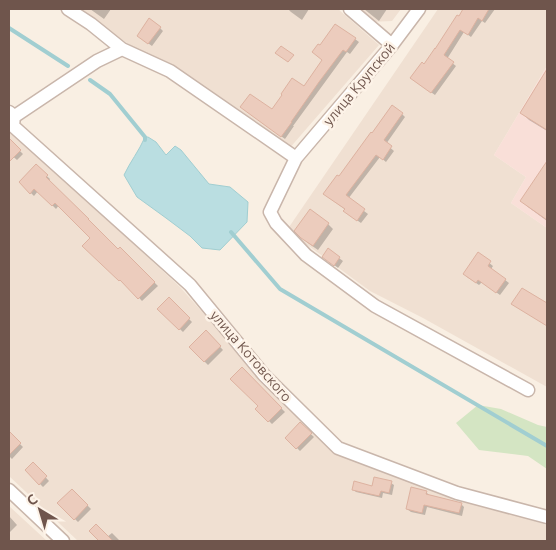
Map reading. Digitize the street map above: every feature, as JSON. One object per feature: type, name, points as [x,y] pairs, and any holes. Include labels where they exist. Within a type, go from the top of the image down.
[{"type":"street","points":[[68,9],[91,24],[122,50],[170,71],[296,158],[270,212],[276,223],[306,255],[375,306],[528,390]]},
{"type":"street","points":[[350,9],[392,45]]},
{"type":"street","name":"улица Крупской","points":[[296,158],[392,45],[419,9]]},
{"type":"street","points":[[11,116],[96,61],[122,50]]},
{"type":"street","name":"улица Котовского","points":[[11,116],[13,126],[190,285],[264,375],[338,448],[457,493],[547,517]]},
{"type":"street","points":[[9,490],[63,541]]},
{"type":"shaded area","points":[[76,9],[338,9],[379,45],[288,150]]},
{"type":"shaded area","points":[[356,9],[401,9],[392,21],[370,22]]},
{"type":"shaded area","points":[[438,9],[547,9],[547,66],[494,155],[526,177],[511,203],[547,228],[547,387],[423,318],[370,291],[287,230]]},
{"type":"shaded area","points":[[547,66],[547,228],[511,203],[526,177],[494,155]]},
{"type":"shaded area","points":[[9,129],[180,287],[259,376],[340,456],[453,496],[544,524],[547,526],[547,541],[78,541],[9,476]]},
{"type":"shaded area","points":[[9,506],[47,541],[9,541]]},
{"type":"green space","points":[[478,405],[501,409],[547,427],[547,469],[528,456],[479,450],[456,423]]},
{"type":"water","points":[[145,137],[156,142],[166,155],[175,146],[181,150],[209,184],[230,187],[248,202],[247,222],[220,250],[202,248],[190,236],[137,197],[124,175]]},
{"type":"building","points":[[463,9],[489,9],[482,21],[478,18],[468,35],[460,30],[444,55],[454,62],[431,93],[410,78],[422,62],[424,64]]},
{"type":"building","points":[[149,18],[161,27],[148,44],[137,36]]},
{"type":"building","points":[[335,24],[356,38],[346,52],[343,50],[281,137],[240,107],[250,94],[272,109],[292,78],[304,86],[322,60],[312,52],[318,44],[320,45]]},
{"type":"building","points":[[281,46],[294,55],[288,62],[275,53]]},
{"type":"building","points":[[547,69],[547,130],[520,113]]},
{"type":"building","points":[[392,105],[403,113],[384,140],[392,146],[383,160],[376,155],[346,195],[365,209],[357,221],[343,211],[345,209],[323,194],[337,175],[339,176]]},
{"type":"building","points":[[9,138],[21,150],[9,162]]},
{"type":"building","points":[[547,161],[547,220],[520,201]]},
{"type":"building","points":[[36,164],[48,175],[46,177],[118,249],[120,247],[155,282],[138,299],[82,246],[90,238],[55,203],[52,206],[34,189],[30,194],[19,182]]},
{"type":"building","points":[[310,209],[329,223],[313,246],[294,231]]},
{"type":"building","points":[[328,248],[340,257],[334,266],[322,257]]},
{"type":"building","points":[[478,252],[491,261],[488,266],[506,279],[496,293],[478,280],[476,283],[463,274]]},
{"type":"building","points":[[522,288],[547,303],[547,326],[511,304]]},
{"type":"building","points":[[169,297],[190,318],[179,330],[157,309]]},
{"type":"building","points":[[206,330],[221,346],[204,362],[189,347]]},
{"type":"building","points":[[242,367],[282,408],[268,422],[255,409],[258,406],[230,379]]},
{"type":"building","points":[[300,422],[312,433],[296,449],[285,438]]},
{"type":"building","points":[[9,431],[21,443],[9,455]]},
{"type":"building","points":[[33,462],[47,476],[39,485],[25,470]]},
{"type":"building","points":[[374,477],[392,481],[389,493],[381,491],[379,496],[352,490],[354,481],[372,486]]},
{"type":"building","points":[[411,487],[427,491],[426,494],[462,503],[459,513],[424,505],[422,513],[406,509]]},
{"type":"building","points":[[72,489],[88,505],[74,520],[57,503]]},
{"type":"building","points":[[96,524],[113,541],[99,541],[89,531]]},
{"type":"waterway","points":[[9,28],[68,66]]},
{"type":"waterway","points":[[90,80],[110,94],[145,137],[145,140]]},
{"type":"waterway","points":[[231,232],[280,289],[547,446]]}]
